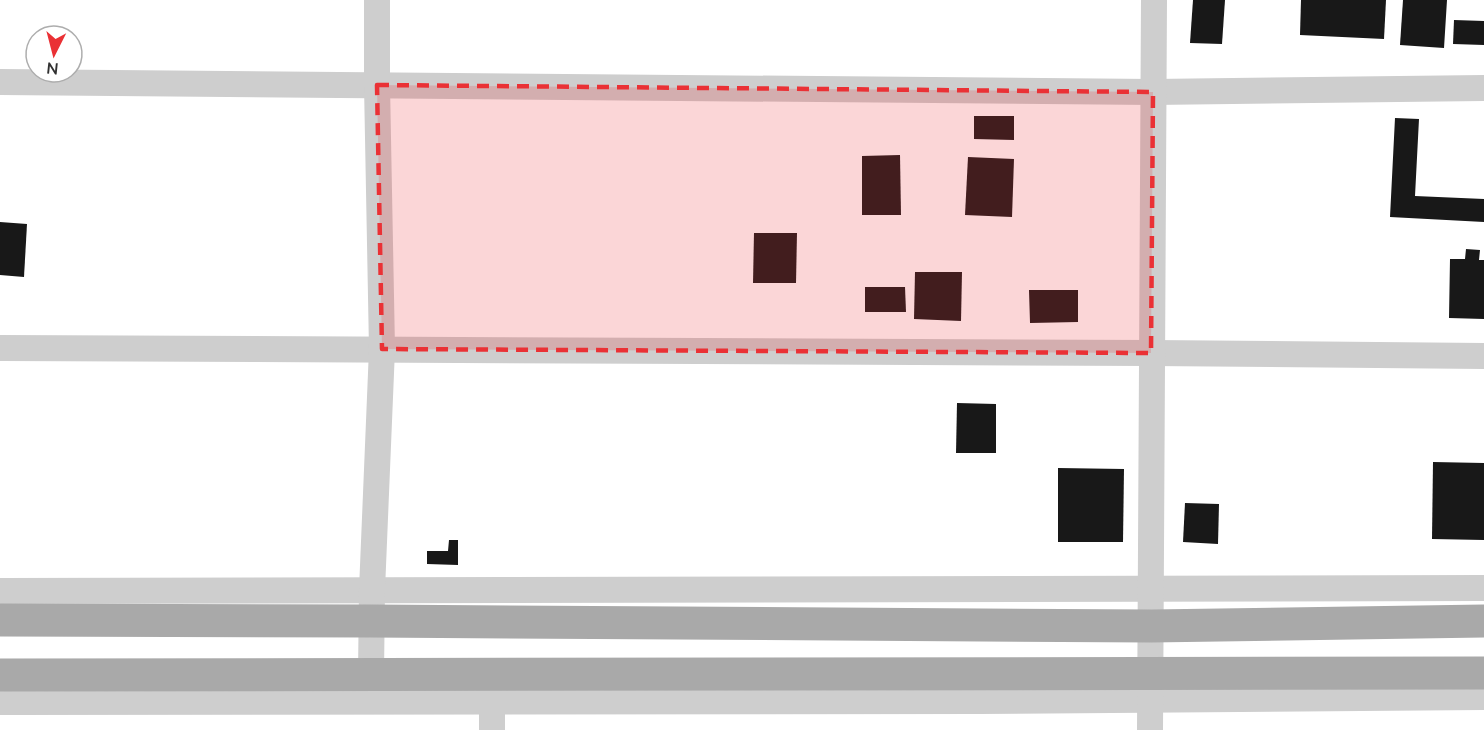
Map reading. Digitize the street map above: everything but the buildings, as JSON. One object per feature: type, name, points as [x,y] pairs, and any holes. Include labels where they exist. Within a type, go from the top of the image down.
[{"type":"main road","points":[[0,620],[371,605],[1151,626],[1484,621]]},
{"type":"main road","points":[[0,675],[371,674],[492,688],[1151,687],[1484,673]]},
{"type":"street","points":[[371,674],[371,605],[382,349],[377,0]]},
{"type":"street","points":[[1150,730],[1154,0]]},
{"type":"street","points":[[0,82],[1153,92],[1484,88]]},
{"type":"street","points":[[0,348],[1151,352],[1484,356]]},
{"type":"street","points":[[0,591],[371,605],[1152,589],[1484,588]]},
{"type":"street","points":[[1151,687],[1484,697]]},
{"type":"street","points":[[0,702],[492,688],[492,730]]},
{"type":"highlighted area","points":[[377,85],[1153,92],[1151,353],[382,349]]}]
